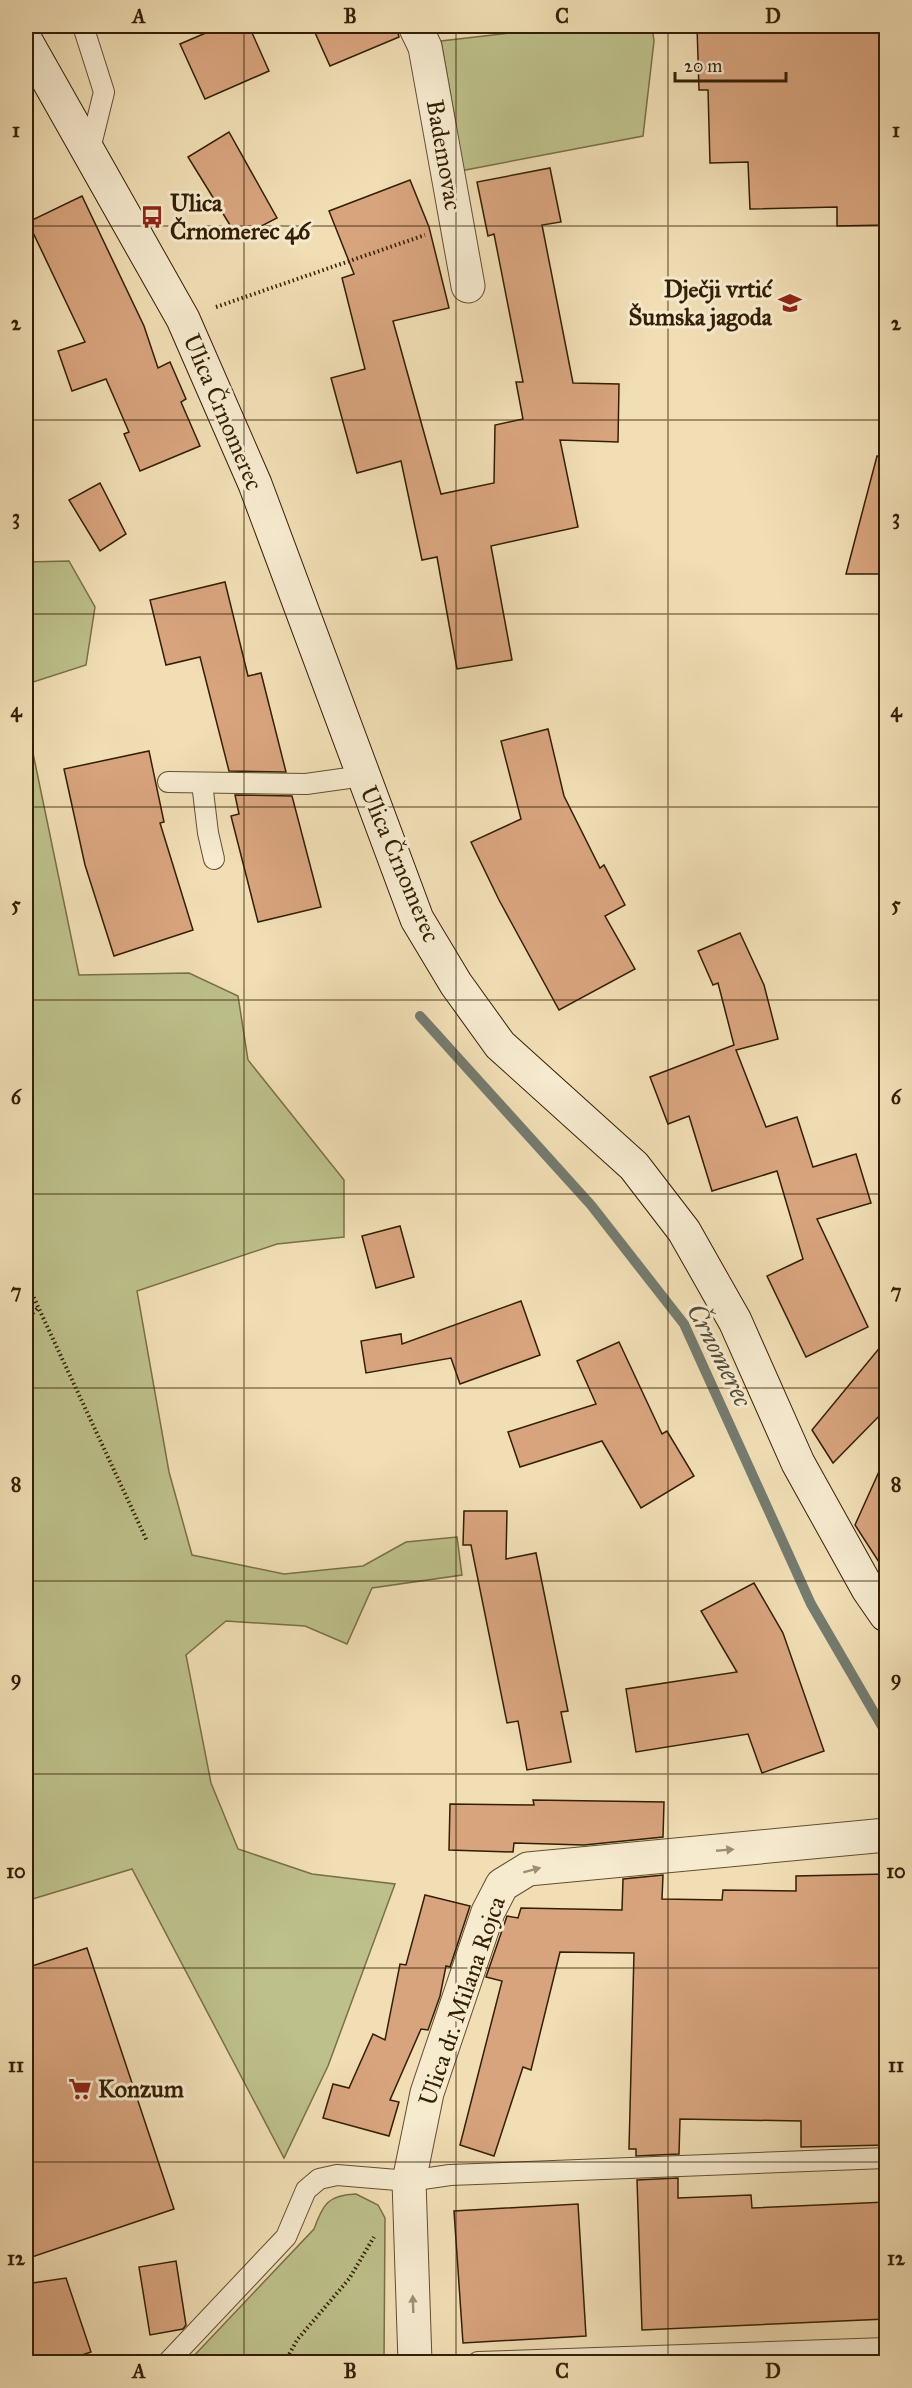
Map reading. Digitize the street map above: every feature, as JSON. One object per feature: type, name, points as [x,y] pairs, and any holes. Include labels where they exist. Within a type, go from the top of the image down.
[{"type":"street","name":"Bademovac","points":[[415,26],[425,47],[468,286]]},
{"type":"street","name":"Ulica Črnomerec","points":[[26,41],[183,319],[251,474],[417,919],[456,984],[500,1046],[634,1166],[684,1231],[735,1320],[798,1463],[868,1589],[886,1615]]},
{"type":"street","name":"Ulica dr. Milana Rojca","points":[[415,2362],[409,2181],[427,2093],[488,1912],[502,1885],[528,1869],[886,1835]]},
{"type":"lane","points":[[83,26],[104,92],[89,154]]},
{"type":"lane","points":[[168,782],[306,784],[363,776]]},
{"type":"lane","points":[[202,783],[207,832],[214,859]]},
{"type":"lane","points":[[168,2362],[286,2237],[306,2190],[318,2179],[338,2175],[409,2181],[450,2175],[886,2158]]},
{"type":"lane","points":[[478,2362],[886,2348]]},
{"type":"path","points":[[205,311],[457,224]]},
{"type":"path","points":[[26,1281],[147,1541]]},
{"type":"path","points":[[26,1319],[38,1308]]},
{"type":"path","points":[[285,2362],[297,2340],[349,2279],[379,2228]]},
{"type":"green space","points":[[570,26],[652,26],[654,41],[643,136],[460,171],[455,120],[441,41]]},
{"type":"green space","points":[[69,561],[95,607],[86,665],[30,683],[28,729],[79,975],[189,973],[238,996],[248,1060],[344,1180],[344,1237],[277,1244],[137,1291],[169,1472],[192,1555],[284,1574],[363,1566],[406,1542],[457,1537],[462,1575],[372,1588],[347,1644],[305,1626],[226,1621],[186,1655],[211,1783],[238,1849],[312,1874],[395,1884],[328,2066],[284,2158],[132,1869],[26,1901],[26,562]]},
{"type":"green space","points":[[356,2194],[378,2205],[385,2218],[384,2362],[188,2362],[314,2229],[320,2213],[328,2202],[339,2196]]},
{"type":"building","points":[[222,26],[249,26],[269,71],[205,99],[180,44]]},
{"type":"building","points":[[312,26],[396,26],[399,37],[330,66]]},
{"type":"building","points":[[697,26],[886,26],[886,225],[837,226],[837,207],[750,209],[748,162],[710,163],[708,90],[699,90]]},
{"type":"building","points":[[229,132],[277,218],[238,238],[188,157]]},
{"type":"building","points":[[550,168],[561,222],[542,225],[573,383],[619,384],[618,442],[560,440],[578,527],[491,546],[512,660],[457,669],[437,557],[422,560],[401,461],[357,473],[331,378],[365,369],[342,278],[354,274],[329,211],[410,180],[429,227],[449,308],[393,321],[441,494],[494,483],[495,425],[523,419],[516,382],[523,382],[494,234],[488,236],[477,182]]},
{"type":"building","points":[[82,196],[144,326],[158,368],[170,362],[186,399],[181,402],[200,446],[140,471],[124,434],[129,432],[106,379],[72,391],[58,351],[85,342],[28,222]]},
{"type":"building","points":[[877,456],[886,457],[886,574],[846,574]]},
{"type":"building","points":[[100,483],[126,534],[100,551],[69,500]]},
{"type":"building","points":[[225,582],[248,676],[261,673],[286,772],[229,771],[200,657],[166,665],[150,600]]},
{"type":"building","points":[[548,729],[564,796],[600,868],[604,865],[625,905],[605,916],[635,969],[559,1010],[499,900],[471,842],[521,819],[501,741]]},
{"type":"building","points":[[149,751],[164,822],[160,823],[193,930],[114,956],[85,865],[64,769]]},
{"type":"building","points":[[235,795],[292,796],[321,907],[258,922],[231,816],[239,814]]},
{"type":"building","points":[[740,933],[764,985],[778,1039],[736,1050],[766,1127],[797,1117],[813,1167],[856,1154],[871,1203],[817,1219],[868,1327],[806,1357],[767,1276],[803,1259],[777,1171],[712,1191],[689,1116],[668,1124],[650,1077],[734,1045],[718,983],[713,985],[698,951]]},
{"type":"building","points":[[400,1226],[414,1277],[376,1288],[362,1236]]},
{"type":"building","points":[[521,1301],[540,1355],[460,1384],[451,1358],[366,1373],[361,1341],[401,1334],[402,1344]]},
{"type":"building","points":[[886,1340],[886,1409],[833,1463],[812,1430]]},
{"type":"building","points":[[619,1342],[662,1434],[667,1431],[694,1476],[641,1508],[602,1441],[520,1467],[508,1432],[596,1404],[577,1361]]},
{"type":"building","points":[[886,1456],[886,1573],[855,1525]]},
{"type":"building","points":[[464,1511],[507,1511],[506,1559],[536,1553],[568,1711],[561,1712],[571,1762],[527,1770],[518,1721],[507,1723],[471,1545],[463,1545]]},
{"type":"building","points":[[754,1583],[783,1633],[824,1751],[762,1773],[748,1734],[636,1752],[626,1689],[737,1672],[701,1611]]},
{"type":"building","points":[[533,1800],[664,1802],[663,1837],[584,1845],[514,1843],[513,1852],[449,1850],[450,1804],[534,1805]]},
{"type":"building","points":[[886,1874],[886,2145],[801,2147],[801,2121],[680,2119],[679,2154],[636,2156],[636,2149],[629,2149],[634,1953],[560,1952],[531,2070],[523,2067],[494,2156],[460,2145],[502,1981],[486,1977],[507,1916],[518,1918],[521,1908],[622,1910],[623,1879],[663,1875],[662,1899],[722,1900],[723,1890],[796,1891],[796,1876]]},
{"type":"building","points":[[425,1895],[470,1906],[450,1967],[446,1966],[440,1996],[428,2030],[421,2029],[390,2100],[399,2102],[389,2136],[323,2118],[333,2084],[349,2088],[373,2034],[385,2040],[400,1964],[406,1965]]},
{"type":"building","name":"Konzum","points":[[87,1948],[174,2209],[26,2259],[26,1968]]},
{"type":"building","points":[[678,2178],[678,2198],[751,2195],[752,2208],[886,2202],[886,2319],[642,2330],[637,2180]]},
{"type":"building","points":[[578,2204],[586,2336],[463,2343],[454,2211]]},
{"type":"building","points":[[176,2261],[186,2325],[183,2329],[150,2335],[139,2267]]},
{"type":"building","points":[[66,2278],[91,2352],[61,2362],[26,2362],[26,2284]]},
{"type":"waterway","name":"Črnomerec","points":[[420,1016],[591,1205],[684,1324],[811,1604],[886,1733]]},
{"type":"place","name":"Ulica Črnomerec 46","points":[[152,217]]},
{"type":"place","name":"Dječji vrtić Šumska jagoda","points":[[790,303]]},
{"type":"place","name":"Konzum","points":[[80,2089]]}]
